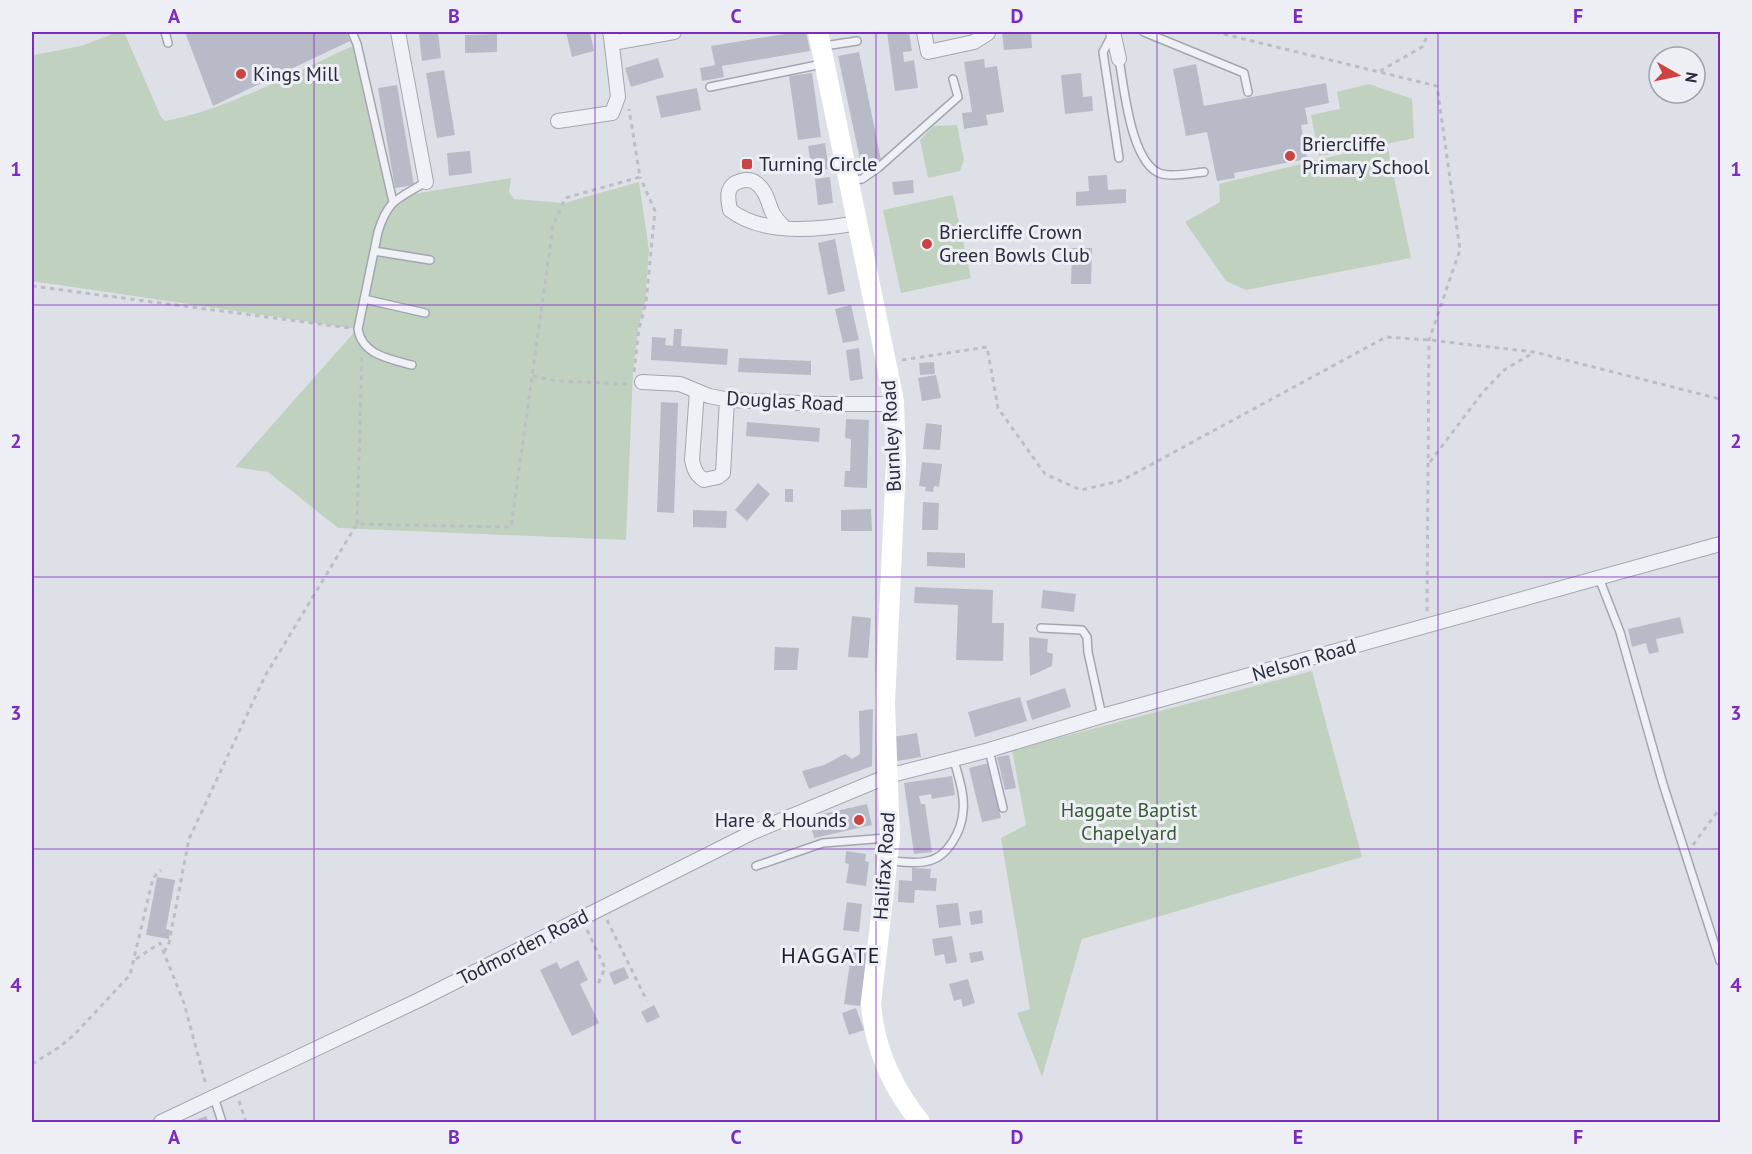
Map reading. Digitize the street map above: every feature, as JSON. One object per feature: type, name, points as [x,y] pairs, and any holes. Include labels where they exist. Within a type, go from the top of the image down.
[{"type":"street","points":[[398,32],[426,182]]},
{"type":"street","points":[[558,121],[612,114],[618,97],[612,61],[613,37],[674,32]]},
{"type":"street","points":[[924,32],[928,52],[974,42],[988,33]]},
{"type":"street","points":[[1113,32],[1119,59]]},
{"type":"street","name":"Burnley Road","points":[[821,47],[894,404],[896,463],[885,704],[888,776]]},
{"type":"street","points":[[784,227],[805,230],[858,223]]},
{"type":"street","name":"Douglas Road","points":[[641,382],[680,384],[708,396],[728,399],[822,404],[894,404]]},
{"type":"street","points":[[697,391],[692,460],[699,477],[704,480],[718,477],[723,472],[728,399]]},
{"type":"street","name":"Nelson Road","points":[[888,776],[954,760],[1102,716],[1720,544]]},
{"type":"street","name":"Halifax Road","points":[[888,776],[890,838],[871,1003],[872,1026],[881,1056],[901,1099],[920,1122]]},
{"type":"street","name":"Todmorden Road","points":[[161,1122],[419,1000],[751,833],[888,776]]},
{"type":"lane","points":[[165,32],[168,43]]},
{"type":"lane","points":[[352,32],[357,44],[393,202]]},
{"type":"lane","points":[[1113,32],[1103,52],[1119,158]]},
{"type":"lane","points":[[1144,32],[1244,73],[1248,92]]},
{"type":"lane","points":[[710,87],[821,47],[857,41]]},
{"type":"lane","points":[[1119,59],[1134,137],[1149,166],[1160,174],[1204,172]]},
{"type":"lane","points":[[849,180],[862,179],[878,168],[958,98],[953,79]]},
{"type":"lane","points":[[412,365],[369,350],[359,339],[358,329],[382,217],[393,202],[426,182]]},
{"type":"lane","points":[[374,251],[430,260]]},
{"type":"lane","points":[[364,299],[425,313]]},
{"type":"lane","points":[[1599,578],[1620,632],[1645,724],[1720,961]]},
{"type":"lane","points":[[1041,628],[1082,630],[1087,637],[1088,652],[1102,716]]},
{"type":"lane","points":[[989,750],[1003,807]]},
{"type":"lane","points":[[888,861],[928,861],[938,858],[951,845],[964,810],[954,760]]},
{"type":"lane","points":[[756,866],[823,843],[890,838]]},
{"type":"lane","points":[[212,1098],[222,1122]]},
{"type":"path","points":[[1215,32],[1437,86],[1460,250],[1429,340],[1426,627]]},
{"type":"path","points":[[1379,72],[1422,47],[1429,32]]},
{"type":"path","points":[[533,376],[557,381],[629,384],[641,382],[634,372],[639,329],[646,302],[655,211],[640,177],[627,98]]},
{"type":"path","points":[[357,524],[512,527],[553,226],[565,198],[640,177]]},
{"type":"path","points":[[32,286],[358,329]]},
{"type":"path","points":[[886,362],[987,347],[998,408],[1045,474],[1081,490],[1120,481],[1130,476],[1386,337],[1534,352],[1720,399]]},
{"type":"path","points":[[164,952],[169,943],[189,839],[264,676],[357,524],[363,343]]},
{"type":"path","points":[[1428,464],[1483,392],[1504,370],[1534,352]]},
{"type":"path","points":[[1686,855],[1720,808]]},
{"type":"path","points":[[32,1064],[74,1035],[130,975],[153,878],[161,870]]},
{"type":"path","points":[[603,907],[608,924],[647,1002]]},
{"type":"path","points":[[585,916],[587,930],[605,968],[598,984]]},
{"type":"path","points":[[135,960],[160,942],[184,1003],[212,1098]]},
{"type":"path","points":[[235,1088],[246,1122]]},
{"type":"green space","points":[[118,32],[124,32],[161,117],[165,121],[237,99],[355,45],[394,197],[511,178],[509,192],[514,199],[564,203],[639,182],[649,250],[645,302],[638,328],[633,372],[626,540],[338,528],[268,472],[235,467],[357,329],[32,281],[34,55],[81,46]]},
{"type":"green space","points":[[1369,84],[1412,99],[1414,138],[1387,144],[1411,258],[1246,290],[1226,281],[1185,222],[1220,202],[1219,184],[1371,147],[1319,156],[1311,115],[1340,109],[1337,92]]},
{"type":"green space","points":[[957,125],[964,160],[960,171],[928,178],[920,140],[933,126]]},
{"type":"green space","name":"Briercliffe Crown Green Bowls Club","points":[[953,195],[971,278],[901,293],[883,210]]},
{"type":"green space","name":"Haggate Baptist Chapelyard","points":[[1312,671],[1362,857],[1082,939],[1042,1077],[1017,1013],[1030,1009],[1001,838],[1026,825],[1012,750]]},
{"type":"building","name":"Kings Mill","points":[[185,32],[346,32],[350,41],[213,106]]},
{"type":"building","points":[[438,32],[441,58],[422,61],[419,34]]},
{"type":"building","points":[[566,32],[590,32],[594,51],[572,57]]},
{"type":"building","points":[[806,32],[810,51],[722,66],[724,77],[702,81],[700,68],[715,65],[711,46]]},
{"type":"building","points":[[887,32],[909,32],[912,51],[903,52],[904,62],[914,60],[918,88],[895,91]]},
{"type":"building","points":[[1002,32],[1031,32],[1032,48],[1004,50]]},
{"type":"building","points":[[497,34],[497,52],[465,53],[465,35]]},
{"type":"building","points":[[859,52],[881,160],[861,164],[838,56]]},
{"type":"building","points":[[658,58],[664,77],[631,87],[625,68]]},
{"type":"building","points":[[984,59],[985,68],[997,66],[1004,112],[986,115],[988,125],[964,129],[962,113],[972,112],[964,62]]},
{"type":"building","points":[[1196,64],[1204,106],[1326,83],[1329,103],[1305,108],[1308,124],[1301,125],[1307,159],[1234,173],[1235,178],[1217,181],[1207,132],[1186,136],[1173,69]]},
{"type":"building","points":[[444,70],[455,135],[437,138],[426,73]]},
{"type":"building","points":[[812,73],[821,137],[798,140],[789,76]]},
{"type":"building","points":[[1081,73],[1083,97],[1092,96],[1093,111],[1065,114],[1061,75]]},
{"type":"building","points":[[397,85],[414,185],[395,188],[378,88]]},
{"type":"building","points":[[697,88],[701,110],[661,118],[656,96]]},
{"type":"building","points":[[825,143],[829,169],[812,171],[808,146]]},
{"type":"building","points":[[470,151],[472,173],[449,176],[447,153]]},
{"type":"building","points":[[1107,175],[1108,190],[1126,189],[1126,203],[1076,206],[1076,192],[1089,191],[1088,176]]},
{"type":"building","points":[[830,177],[833,203],[818,205],[815,179]]},
{"type":"building","points":[[913,180],[914,193],[894,195],[892,182]]},
{"type":"building","points":[[835,239],[845,291],[828,295],[818,243]]},
{"type":"building","points":[[1072,248],[1092,248],[1091,284],[1071,284]]},
{"type":"building","points":[[851,305],[859,340],[843,343],[835,309]]},
{"type":"building","points":[[674,329],[682,329],[681,346],[728,349],[727,365],[651,360],[652,337],[666,338],[665,345],[673,346]]},
{"type":"building","points":[[859,348],[863,379],[850,381],[846,350]]},
{"type":"building","points":[[739,358],[811,361],[811,375],[738,372]]},
{"type":"building","points":[[934,362],[935,374],[920,375],[919,363]]},
{"type":"building","points":[[936,375],[941,398],[922,401],[918,378]]},
{"type":"building","points":[[661,402],[678,403],[674,513],[657,512]]},
{"type":"building","points":[[846,419],[869,420],[867,488],[844,487],[845,471],[850,471],[851,439],[845,438]]},
{"type":"building","points":[[747,422],[820,428],[819,442],[746,436]]},
{"type":"building","points":[[926,423],[942,425],[940,450],[923,449]]},
{"type":"building","points":[[922,462],[942,464],[939,487],[934,486],[933,492],[925,491],[926,487],[919,486]]},
{"type":"building","points":[[758,483],[770,494],[747,521],[735,510]]},
{"type":"building","points":[[785,489],[793,489],[793,502],[785,502]]},
{"type":"building","points":[[923,502],[939,503],[938,530],[922,530]]},
{"type":"building","points":[[871,509],[872,531],[841,531],[841,510]]},
{"type":"building","points":[[693,510],[727,511],[726,528],[693,527]]},
{"type":"building","points":[[927,552],[965,553],[965,568],[927,566]]},
{"type":"building","points":[[915,587],[993,590],[992,623],[1004,623],[1003,661],[956,660],[958,605],[914,603]]},
{"type":"building","points":[[1043,590],[1076,594],[1074,612],[1041,608]]},
{"type":"building","points":[[852,616],[871,618],[868,658],[848,657]]},
{"type":"building","points":[[1680,617],[1684,633],[1656,639],[1659,652],[1649,654],[1646,643],[1632,647],[1628,629]]},
{"type":"building","points":[[1029,637],[1048,639],[1047,652],[1053,654],[1052,666],[1030,676]]},
{"type":"building","points":[[775,647],[799,648],[797,670],[774,670]]},
{"type":"building","points":[[1065,688],[1071,707],[1032,720],[1026,701]]},
{"type":"building","points":[[1020,697],[1027,721],[975,737],[968,712]]},
{"type":"building","points":[[873,709],[872,766],[809,789],[802,771],[824,765],[845,754],[852,759],[860,754],[859,711]]},
{"type":"building","points":[[917,733],[921,757],[897,761],[893,737]]},
{"type":"building","points":[[1009,755],[1016,788],[1005,790],[997,757]]},
{"type":"building","points":[[989,763],[1001,818],[982,822],[969,768]]},
{"type":"building","points":[[952,776],[955,795],[932,799],[931,794],[919,796],[921,804],[925,804],[932,852],[914,854],[904,783]]},
{"type":"building","points":[[867,804],[872,825],[814,838],[809,817]]},
{"type":"building","points":[[846,851],[866,854],[865,861],[869,862],[866,886],[846,883],[849,864],[845,863]]},
{"type":"building","points":[[912,868],[931,869],[930,878],[937,878],[936,891],[915,890],[914,903],[898,902],[899,880],[912,881]]},
{"type":"building","points":[[157,877],[175,880],[166,929],[170,930],[169,939],[146,935]]},
{"type":"building","points":[[847,902],[862,904],[859,932],[843,930]]},
{"type":"building","points":[[958,903],[961,925],[939,928],[936,905]]},
{"type":"building","points":[[982,910],[983,923],[971,925],[969,912]]},
{"type":"building","points":[[952,936],[957,962],[946,964],[944,954],[935,956],[932,939]]},
{"type":"building","points":[[844,945],[868,948],[860,1006],[844,1004],[851,955],[843,953]]},
{"type":"building","points":[[982,951],[984,960],[971,963],[969,953]]},
{"type":"building","points":[[578,960],[588,980],[580,984],[599,1023],[572,1036],[540,970],[557,962],[560,969]]},
{"type":"building","points":[[624,967],[629,978],[614,985],[609,973]]},
{"type":"building","points":[[968,979],[975,1003],[963,1007],[961,999],[954,1001],[949,984]]},
{"type":"building","points":[[654,1005],[660,1017],[647,1023],[641,1012]]},
{"type":"building","points":[[856,1008],[864,1030],[849,1035],[842,1013]]},
{"type":"building","points":[[206,1116],[209,1122],[191,1122]]},
{"type":"place","name":"Kings Mill","points":[[241,74]]},
{"type":"place","name":"Briercliffe Primary School","points":[[1290,156]]},
{"type":"place","name":"Turning Circle","points":[[747,164]]},
{"type":"place","name":"Briercliffe Crown Green Bowls Club","points":[[927,244]]},
{"type":"place","name":"Hare & Hounds","points":[[859,820]]},
{"type":"district","name":"HAGGATE","points":[[831,955]]}]
